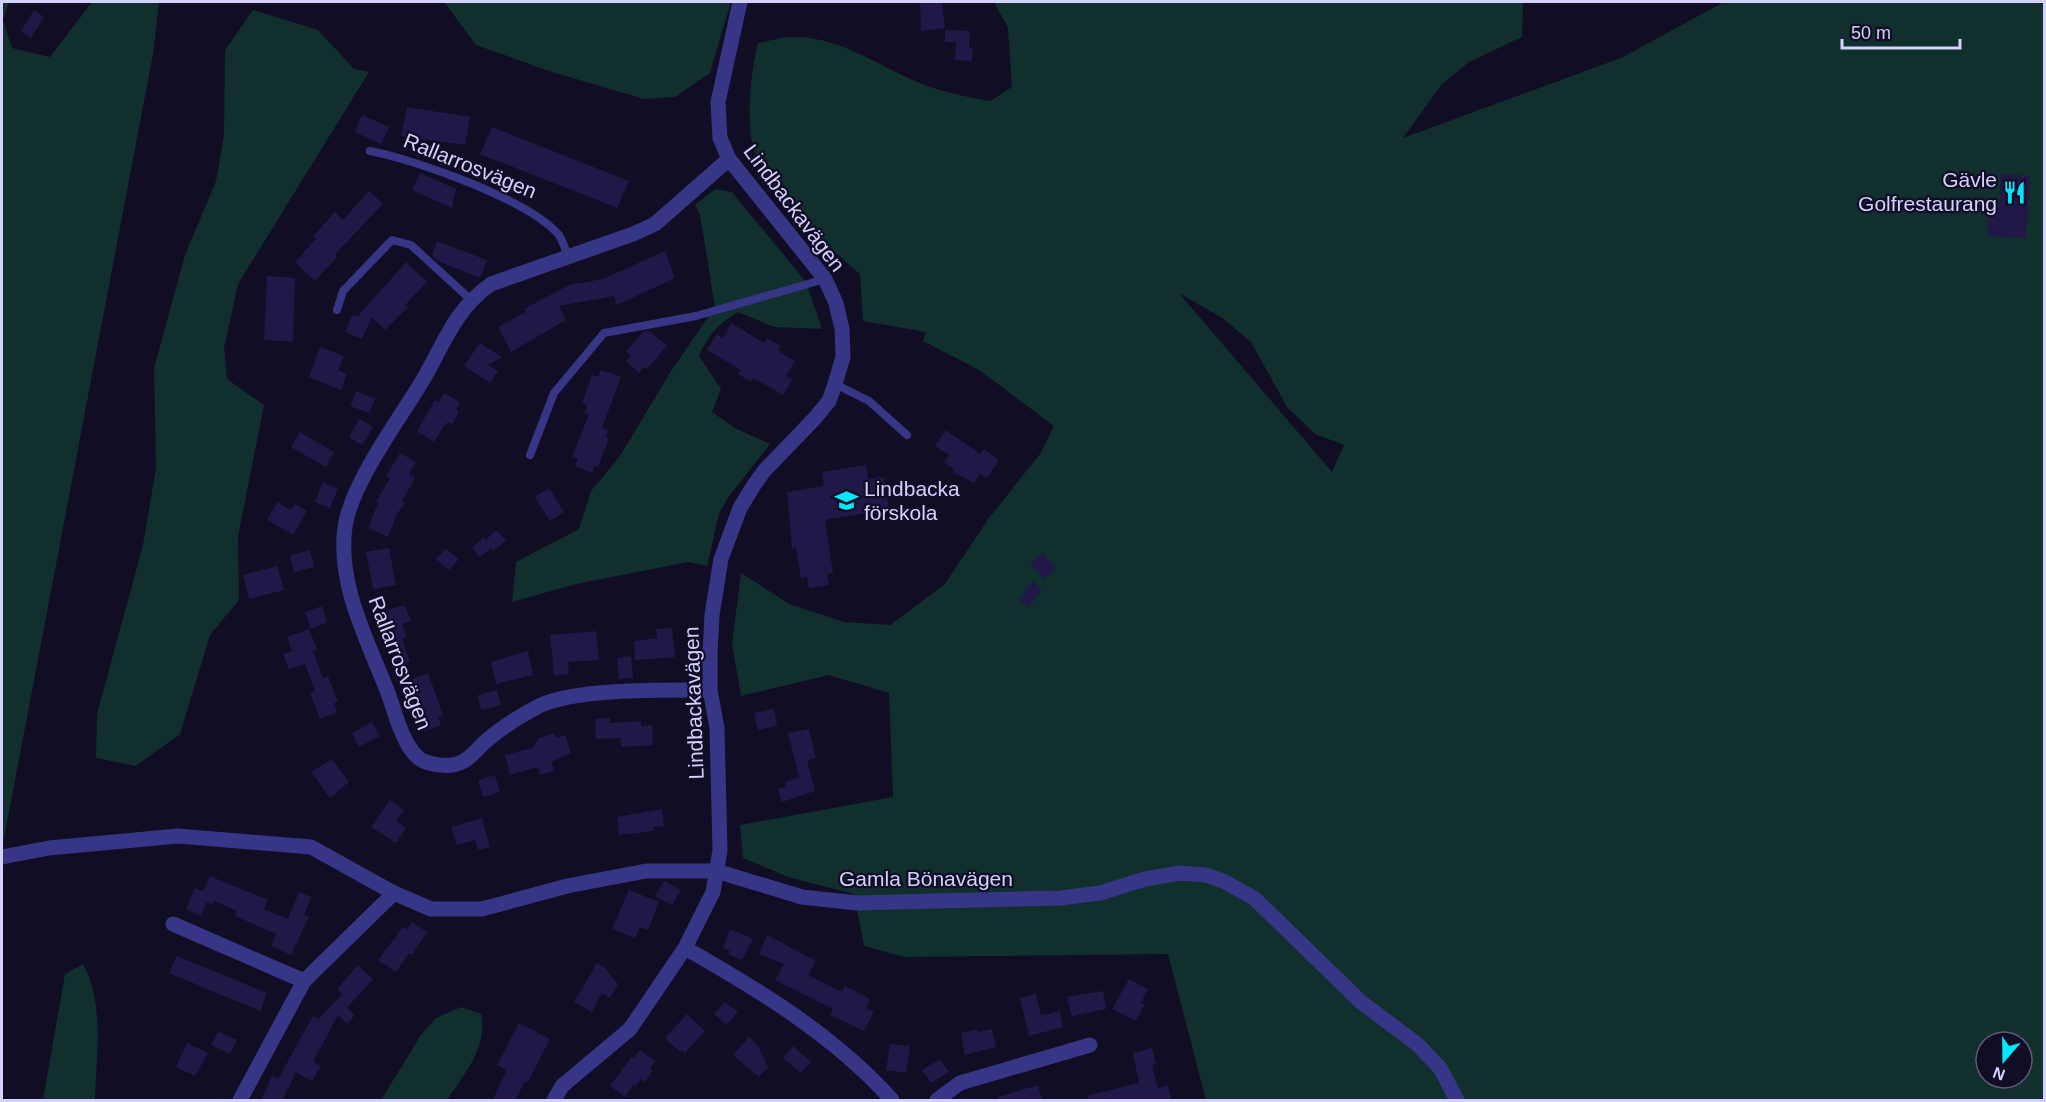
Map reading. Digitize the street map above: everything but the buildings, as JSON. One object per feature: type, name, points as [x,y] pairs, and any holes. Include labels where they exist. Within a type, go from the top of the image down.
[{"type":"street","name":"Lindbackavägen","points":[[554,1101],[562,1086],[630,1029],[685,948],[712,892],[720,850],[717,728],[710,690],[712,615],[721,560],[731,529],[754,485],[764,471],[829,401],[843,357],[842,329],[836,303],[825,279],[729,159],[720,138],[718,102],[740,2]]},
{"type":"street","name":"Rallarrosvägen","points":[[710,690],[645,690],[568,698],[543,705],[516,718],[462,762],[443,766],[424,762],[414,754],[404,738],[354,604],[347,574],[345,527],[364,479],[435,360],[449,328],[470,299],[490,284],[633,234],[655,224],[729,159]]},
{"type":"street","name":"Gamla Bönavägen","points":[[2,857],[49,848],[178,836],[311,847],[394,893],[431,909],[482,909],[567,885],[646,870],[716,871],[802,897],[857,903],[1060,898],[1100,893],[1145,879],[1180,873],[1206,875],[1223,881],[1254,898],[1361,1002],[1417,1044],[1440,1068],[1457,1101]]},
{"type":"street","points":[[240,1101],[304,981],[394,893]]},
{"type":"street","points":[[173,924],[304,981]]},
{"type":"street","points":[[685,948],[744,981],[832,1042],[892,1101]]},
{"type":"street","points":[[937,1101],[960,1083],[1090,1045]]},
{"type":"lane","name":"Rallarrosvägen","points":[[370,151],[414,162],[523,207],[545,222],[561,237],[568,256]]},
{"type":"lane","points":[[337,310],[343,291],[392,240],[411,245],[470,299]]},
{"type":"lane","points":[[530,455],[554,393],[604,333],[696,315],[825,279]]},
{"type":"lane","points":[[835,384],[869,401],[907,435]]},
{"type":"green space","points":[[2,2],[9,2],[3,20],[12,48],[50,57],[92,2],[159,2],[153,54],[2,849]]},
{"type":"green space","points":[[444,2],[731,2],[710,73],[675,97],[644,99],[549,71],[476,45]]},
{"type":"green space","points":[[994,2],[1523,2],[1522,37],[1469,62],[1442,84],[1403,138],[1621,58],[1724,2],[2044,2],[2044,1100],[1206,1100],[1168,954],[905,957],[864,946],[854,894],[788,877],[743,858],[740,825],[893,797],[889,693],[829,675],[741,696],[732,644],[741,573],[789,604],[844,622],[890,625],[944,585],[989,518],[1040,454],[1054,426],[979,370],[923,341],[926,332],[863,321],[860,274],[830,248],[787,203],[764,171],[755,153],[750,129],[750,98],[758,43],[794,37],[824,41],[852,51],[926,86],[990,101],[1012,87],[1008,28]],"holes":[[[1179,293],[1224,319],[1251,342],[1287,407],[1315,434],[1344,445],[1332,472]]]},
{"type":"green space","points":[[253,10],[318,30],[354,69],[369,72],[238,284],[224,348],[227,379],[264,405],[238,537],[239,600],[210,635],[180,734],[136,766],[96,758],[97,714],[143,545],[156,468],[154,368],[185,255],[216,181],[224,135],[225,50]]},
{"type":"green space","points":[[715,189],[732,192],[806,282],[822,329],[774,327],[738,312],[714,331],[699,356],[721,389],[712,412],[735,428],[770,444],[727,499],[719,514],[707,566],[688,562],[576,584],[512,602],[516,562],[579,529],[591,491],[620,456],[671,371],[715,307],[700,215],[695,205]]},
{"type":"green space","points":[[83,964],[90,979],[97,1013],[95,1100],[43,1100],[65,974]]},
{"type":"green space","points":[[461,1007],[481,1014],[481,1037],[473,1059],[447,1100],[381,1100],[421,1035],[436,1018]]},
{"type":"place","name":"Gävle Golfrestaurang","points":[[2015,192]]},
{"type":"place","name":"Lindbacka förskola","points":[[846,501]]}]
